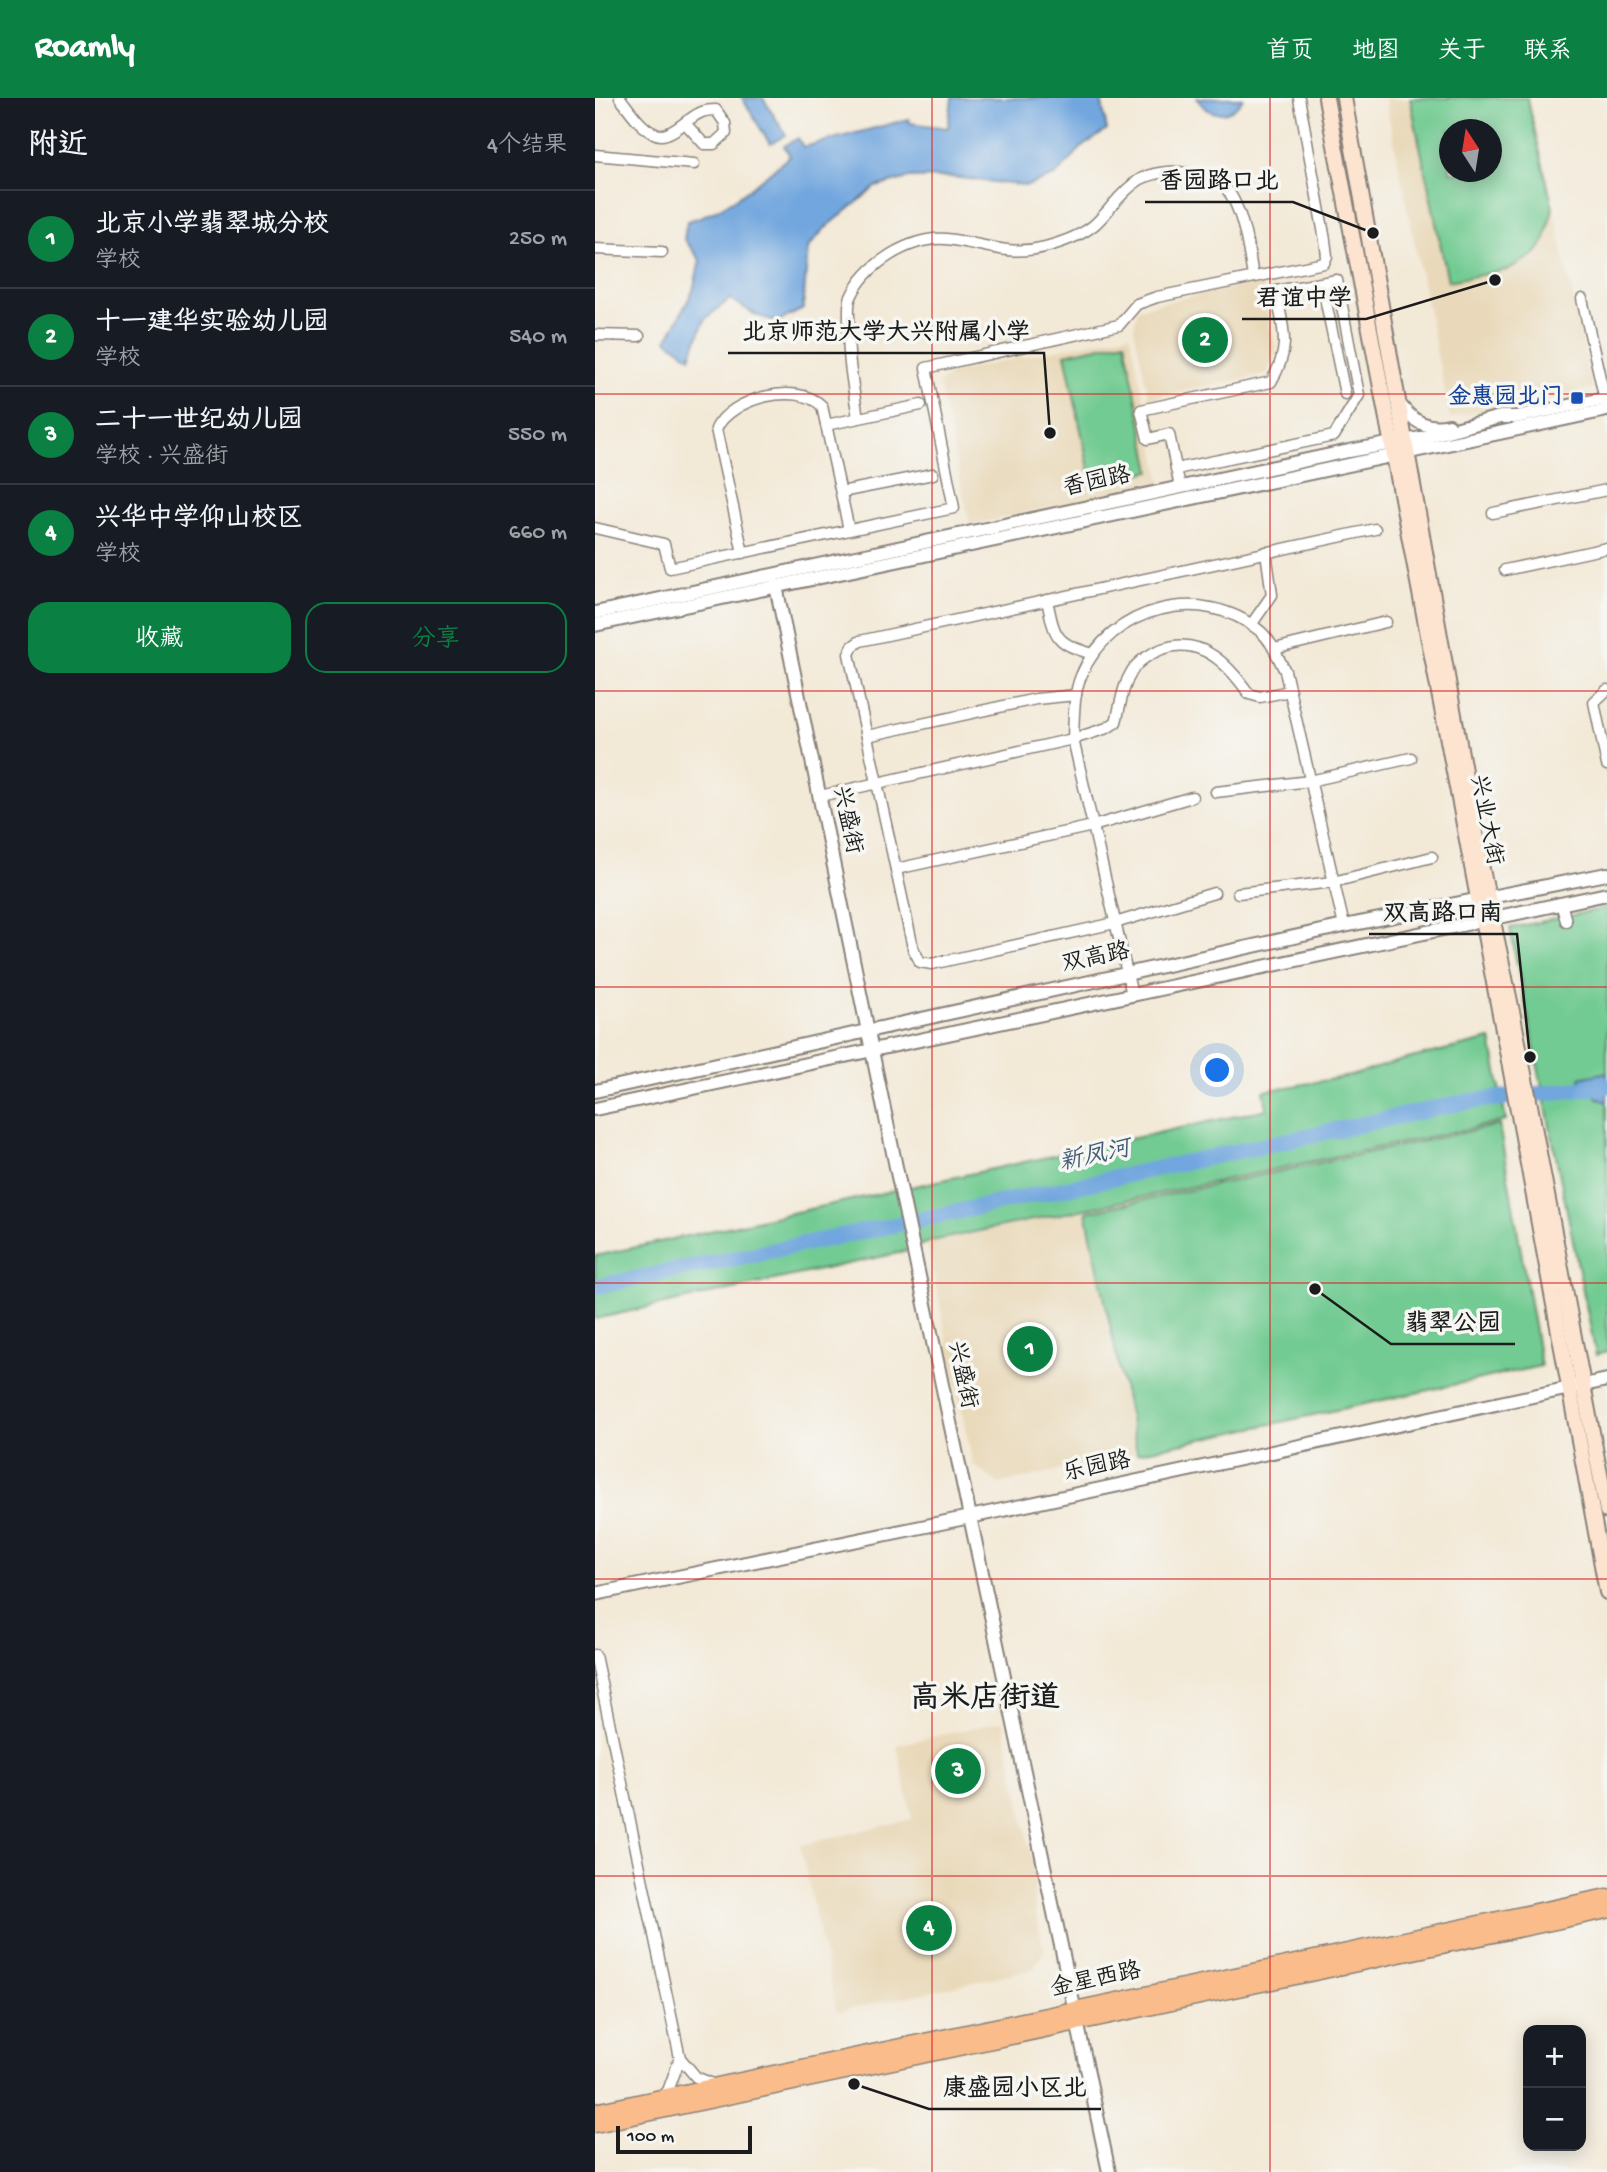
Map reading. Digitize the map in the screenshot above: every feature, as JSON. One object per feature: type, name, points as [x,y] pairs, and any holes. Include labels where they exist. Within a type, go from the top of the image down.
[{"type":"main road","name":"兴业大街","points":[[1326,98],[1392,449],[1516,1070],[1584,1385],[1607,1511]]},
{"type":"main road","name":"兴业大街","points":[[1344,98],[1400,405],[1483,900]]},
{"type":"main road","name":"兴业大街","points":[[1524,1108],[1569,1389],[1607,1592]]},
{"type":"main road","name":"金星西路","points":[[595,2124],[1607,1896]]},
{"type":"main road","name":"金星西路","points":[[595,2112],[1607,1910]]},
{"type":"street","points":[[620,98],[652,132],[662,135],[685,123]]},
{"type":"street","points":[[595,528],[664,544],[670,568],[954,508],[926,368],[1119,325],[1137,304],[1157,297],[1324,262],[1327,256],[1319,197],[1299,98]]},
{"type":"street","points":[[595,155],[694,164]]},
{"type":"street","points":[[858,418],[848,350],[850,300],[863,278],[881,261],[918,242],[943,239],[1000,251],[1024,252],[1047,247],[1093,226],[1127,189],[1141,178],[1160,173],[1182,172],[1203,176],[1221,184],[1237,206],[1253,277]]},
{"type":"street","points":[[595,248],[662,252]]},
{"type":"street","points":[[1176,469],[1334,436],[1359,395],[1337,280],[1276,291],[1286,344],[1282,365],[1271,382],[1142,410],[1148,439],[1169,434],[1176,469],[1180,487]]},
{"type":"street","points":[[1322,283],[1345,394]]},
{"type":"street","points":[[1582,299],[1606,404]]},
{"type":"street","points":[[595,335],[639,336]]},
{"type":"street","points":[[743,553],[716,429],[720,419],[732,410],[753,400],[774,395],[797,395],[815,399],[822,406],[849,530]]},
{"type":"street","points":[[827,425],[921,404]]},
{"type":"street","name":"香园路","points":[[1407,446],[1462,429],[1467,424],[1500,417],[1606,404]]},
{"type":"street","name":"香园路","points":[[595,613],[1180,487],[1392,449],[1606,404]]},
{"type":"street","points":[[1400,405],[1408,415],[1423,425],[1440,427],[1467,424]]},
{"type":"street","name":"香园路","points":[[595,625],[1392,449]]},
{"type":"street","points":[[841,492],[933,474]]},
{"type":"street","points":[[1493,513],[1607,490]]},
{"type":"street","points":[[1215,893],[1115,923],[932,964],[920,962],[913,948],[849,654],[853,646],[860,641],[1375,529]]},
{"type":"street","points":[[1505,570],[1607,548]]},
{"type":"street","points":[[1251,625],[1272,595],[1266,552]]},
{"type":"street","name":"兴盛街","points":[[776,586],[1109,2172]]},
{"type":"street","points":[[1047,600],[1058,638],[1069,647],[1093,654]]},
{"type":"street","points":[[1132,995],[1073,739],[1076,695],[1080,677],[1093,654],[1114,631],[1134,618],[1161,607],[1207,606],[1251,625],[1261,632],[1274,649],[1285,671],[1344,926]]},
{"type":"street","points":[[1274,649],[1386,622]]},
{"type":"street","points":[[820,796],[1107,729],[1115,722],[1121,694],[1133,668],[1152,653],[1174,645],[1199,648],[1219,658],[1249,694],[1260,697],[1290,691]]},
{"type":"street","points":[[1607,690],[1594,702],[1607,765]]},
{"type":"street","points":[[867,736],[1036,699],[1076,695]]},
{"type":"street","points":[[1216,792],[1310,781],[1411,758]]},
{"type":"street","points":[[896,869],[1093,826],[1192,797]]},
{"type":"street","points":[[1238,893],[1333,882],[1432,857]]},
{"type":"street","name":"双高路","points":[[595,1091],[1344,926],[1607,874]]},
{"type":"street","name":"双高路","points":[[595,1109],[1607,894]]},
{"type":"street","points":[[1561,903],[1566,920]]},
{"type":"street","name":"乐园路","points":[[595,1594],[970,1517],[1607,1380]]},
{"type":"street","points":[[595,1655],[680,2058],[696,2077],[718,2086]]},
{"type":"street","points":[[658,2099],[668,2091],[680,2058]]},
{"type":"shaded area","points":[[1385,98],[1529,98],[1593,388],[1450,418]]},
{"type":"shaded area","points":[[1261,282],[1276,352],[1267,374],[1149,398],[1134,328],[1138,308]]},
{"type":"shaded area","points":[[1130,334],[1162,484],[970,525],[939,383],[950,373]]},
{"type":"shaded area","points":[[1084,1211],[1134,1453],[999,1484],[973,1465],[927,1244]]},
{"type":"shaded area","points":[[1003,1721],[1035,1874],[1034,1904],[1044,1952],[1033,1969],[837,2012],[800,1845],[912,1819],[897,1745]]},
{"type":"green space","points":[[1410,98],[1527,98],[1553,208],[1544,242],[1535,254],[1507,270],[1448,281]]},
{"type":"green space","points":[[1125,341],[1151,471],[1092,483],[1065,354]]},
{"type":"green space","points":[[1607,908],[1607,1352],[1596,1355],[1510,928]]},
{"type":"green space","points":[[1491,1039],[1506,1121],[932,1241],[903,1252],[595,1319],[595,1256],[1267,1109],[1264,1091],[1350,1076]]},
{"type":"green space","points":[[1499,1125],[1541,1366],[1137,1453],[1086,1212]]},
{"type":"water","points":[[742,98],[763,98],[786,135],[770,144]]},
{"type":"water","points":[[952,98],[1101,98],[1107,130],[1083,146],[1055,176],[1027,186],[951,177],[908,178],[876,187],[823,230],[808,248],[803,309],[778,322],[756,315],[730,299],[705,319],[690,357],[667,340],[693,291],[700,260],[684,239],[687,221],[729,203],[755,185],[790,156],[784,146],[798,138],[803,147],[909,119],[910,123],[948,128]]},
{"type":"water","points":[[1197,98],[1243,98],[1232,109],[1220,113],[1207,109]]},
{"type":"water","points":[[1607,1072],[1607,1102],[1597,1098],[1591,1090],[1583,1091],[1580,1078]]},
{"type":"waterway","name":"新凤河","points":[[595,1287],[1465,1102],[1607,1086]]},
{"type":"place","name":"香园路口北","points":[[1373,233]]},
{"type":"place","name":"君谊中学","points":[[1495,280]]},
{"type":"place","name":"十一建华实验幼儿园","points":[[1205,340]]},
{"type":"place","name":"金惠园北门","points":[[1577,398]]},
{"type":"place","name":"北京师范大学大兴附属小学","points":[[1050,433]]},
{"type":"place","name":"双高路口南","points":[[1530,1057]]},
{"type":"place","name":"翡翠公园","points":[[1315,1289]]},
{"type":"place","name":"北京小学翡翠城分校","points":[[1030,1349]]},
{"type":"place","name":"二十一世纪幼儿园","points":[[958,1771]]},
{"type":"place","name":"兴华中学仰山校区","points":[[929,1928]]},
{"type":"place","name":"康盛园小区北","points":[[854,2084]]},
{"type":"district","name":"高米店街道","points":[[985,1700]]}]
